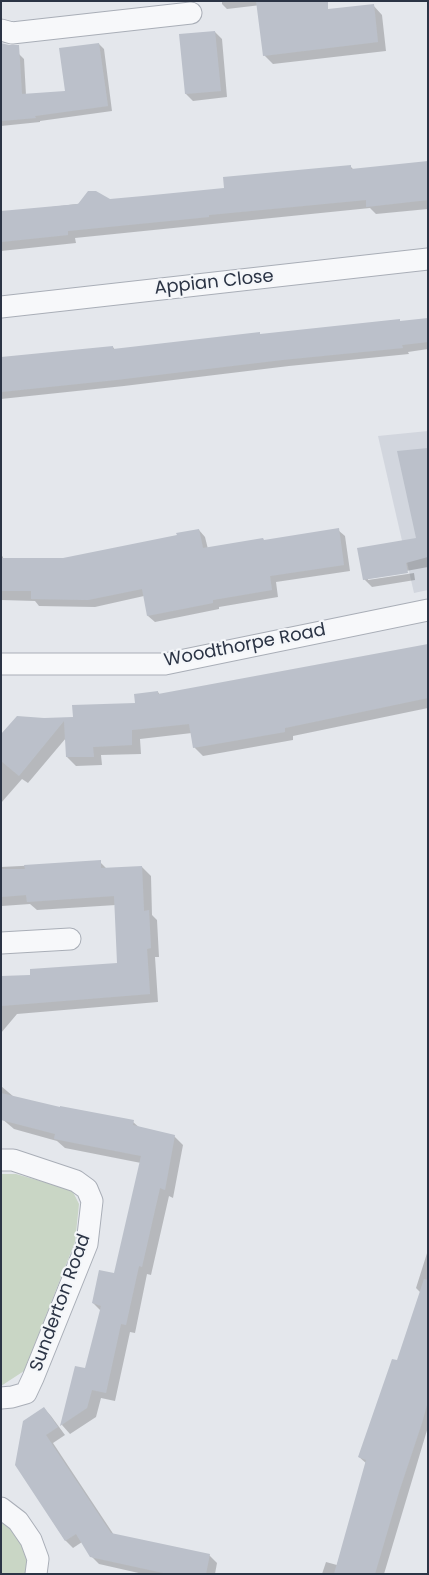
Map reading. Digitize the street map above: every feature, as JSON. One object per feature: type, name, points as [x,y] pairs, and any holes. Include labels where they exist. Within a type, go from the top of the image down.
[{"type":"street","points":[[1,30],[12,33],[191,13]]},
{"type":"street","name":"Appian Close","points":[[1,308],[428,259]]},
{"type":"street","name":"Woodthorpe Road","points":[[1,664],[165,664],[428,610]]},
{"type":"street","points":[[1,943],[70,939]]},
{"type":"street","name":"Sunderton Road","points":[[1,1160],[13,1160],[76,1181],[87,1189],[92,1201],[87,1244],[26,1393],[1,1398]]},
{"type":"street","points":[[1,1508],[18,1521],[31,1540],[38,1559],[36,1574]]},
{"type":"shaded area","points":[[428,431],[428,590],[414,593],[378,436]]},
{"type":"green space","points":[[1,1174],[16,1174],[72,1190],[79,1204],[75,1242],[24,1371],[1,1386]]},
{"type":"green space","points":[[1,1522],[24,1540],[30,1564],[28,1574],[1,1574]]},
{"type":"building","points":[[256,1],[328,1],[328,9],[374,4],[378,42],[263,56]]},
{"type":"building","points":[[215,31],[221,91],[185,94],[179,34]]},
{"type":"building","points":[[1,43],[19,45],[22,94],[65,91],[59,48],[99,43],[108,106],[35,116],[36,118],[1,121]]},
{"type":"building","points":[[428,161],[428,200],[366,207],[366,200],[209,215],[209,217],[68,231],[68,235],[1,242],[1,211],[78,204],[88,191],[96,191],[110,199],[224,188],[223,177],[351,165],[351,169]]},
{"type":"building","points":[[428,318],[428,342],[402,345],[403,348],[1,392],[1,357],[113,346],[113,349],[260,332],[260,334],[400,319],[400,321]]},
{"type":"building","points":[[428,448],[428,557],[406,563],[408,573],[363,580],[357,548],[416,538],[397,451]]},
{"type":"building","points":[[339,528],[344,565],[270,576],[272,590],[213,600],[213,603],[147,616],[142,589],[88,600],[31,599],[31,591],[2,591],[2,558],[63,558],[199,529],[203,548]]},
{"type":"building","points":[[428,644],[428,698],[285,728],[285,732],[193,748],[189,724],[132,730],[132,745],[93,747],[94,757],[66,757],[64,721],[19,776],[1,761],[1,734],[17,716],[44,718],[73,717],[72,705],[135,703],[134,694],[158,691],[158,694]]},
{"type":"building","points":[[101,860],[101,868],[142,866],[144,911],[149,910],[151,948],[147,949],[150,994],[1,1006],[1,976],[30,975],[30,969],[117,963],[114,896],[27,902],[26,895],[1,897],[1,869],[25,869],[24,865]]},
{"type":"building","points":[[1,1093],[60,1107],[134,1120],[133,1125],[175,1135],[165,1190],[160,1188],[142,1267],[139,1266],[126,1325],[121,1324],[106,1393],[92,1390],[87,1408],[60,1426],[75,1366],[85,1368],[101,1306],[92,1303],[99,1270],[114,1273],[141,1156],[54,1139],[55,1134],[1,1120]]},
{"type":"building","points":[[424,1279],[428,1280],[428,1401],[422,1423],[375,1574],[334,1574],[366,1460],[358,1457],[392,1359],[397,1360]]},
{"type":"building","points":[[44,1407],[58,1427],[46,1435],[111,1533],[210,1554],[206,1574],[168,1574],[90,1557],[76,1534],[65,1541],[15,1465],[23,1421]]}]
